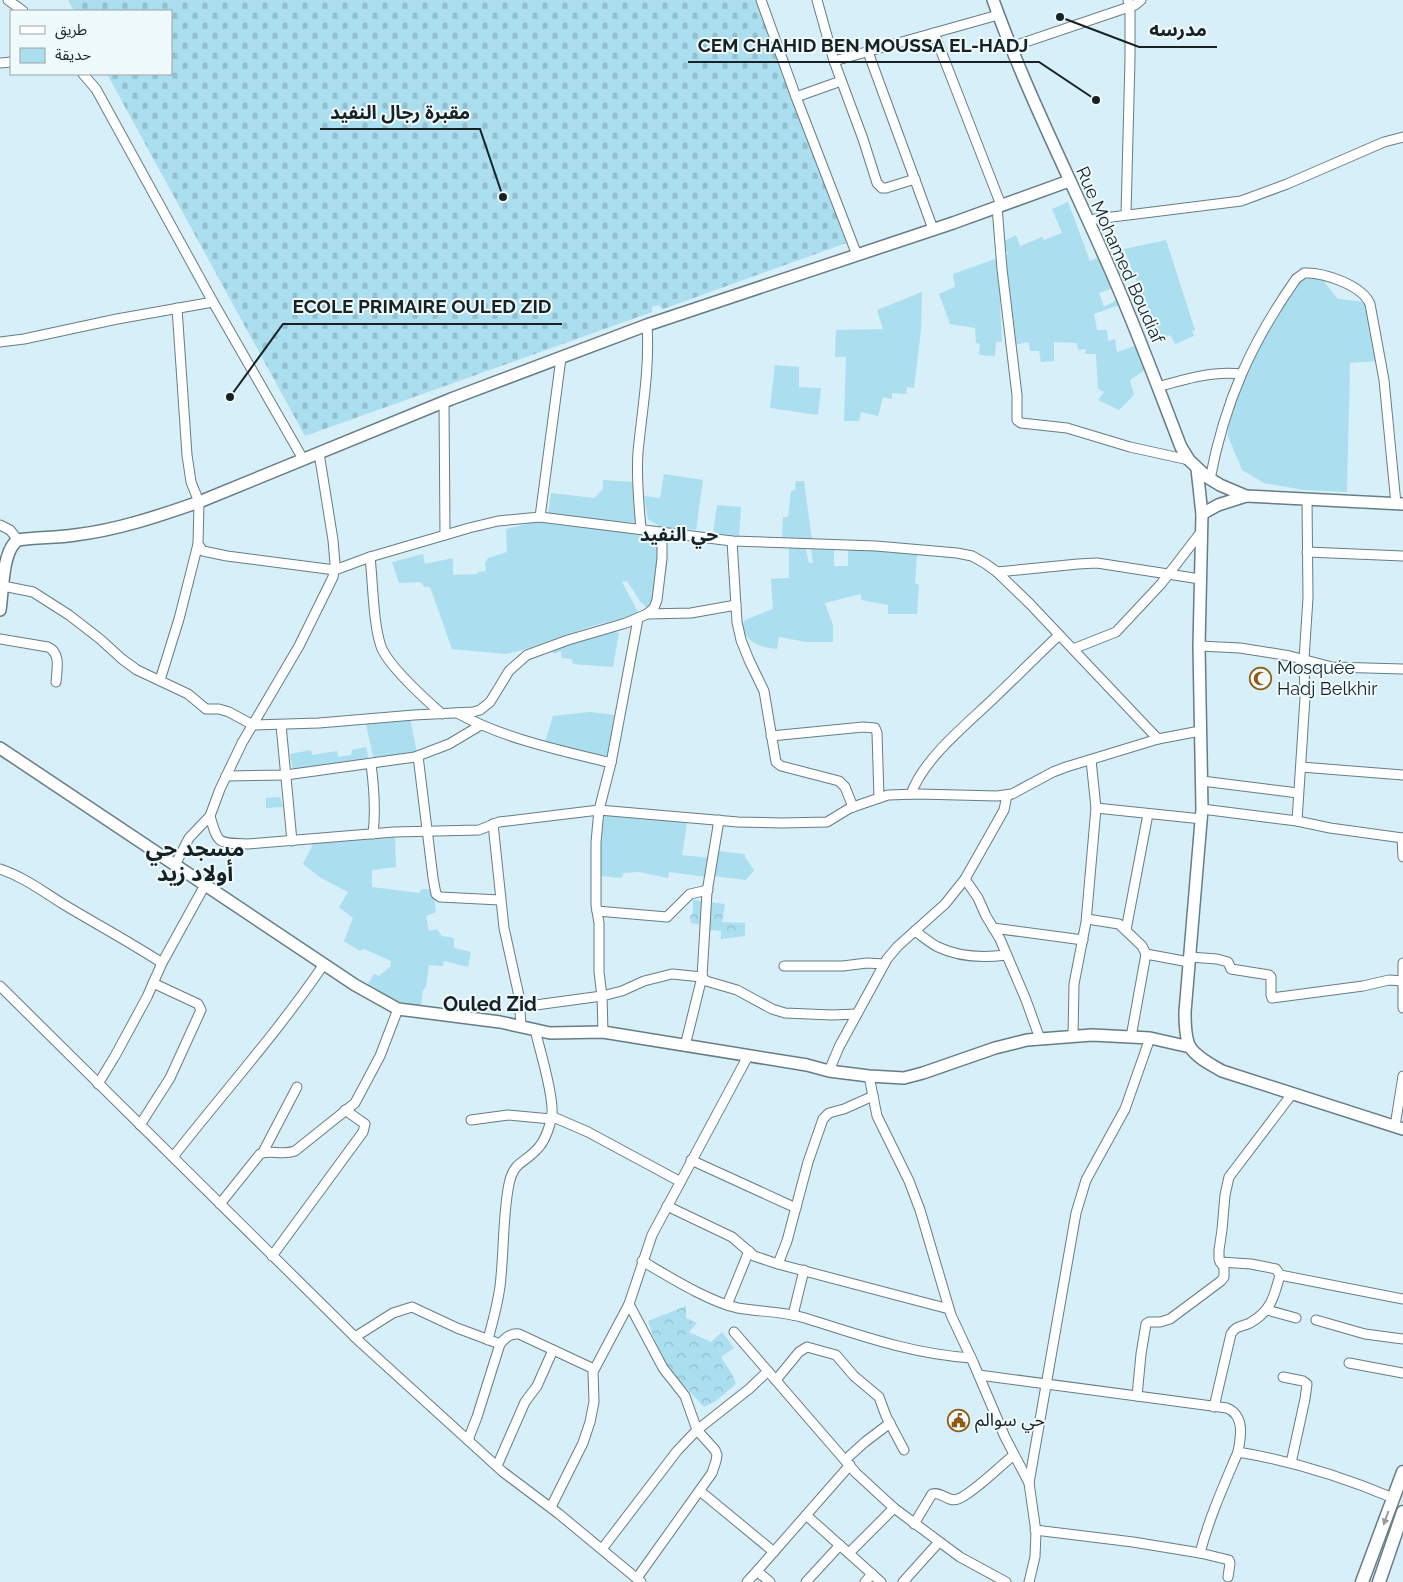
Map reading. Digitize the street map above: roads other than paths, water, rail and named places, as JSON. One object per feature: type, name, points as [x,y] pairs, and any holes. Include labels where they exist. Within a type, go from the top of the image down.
[{"type":"main road","points":[[1362,1582],[1403,1472]]},
{"type":"main road","points":[[1378,1582],[1399,1537],[1403,1512]]},
{"type":"street","points":[[8,0],[22,10]]},
{"type":"street","points":[[761,0],[857,255]]},
{"type":"street","points":[[818,0],[840,80],[879,186],[886,188],[914,178]]},
{"type":"street","name":"Rue Mohamed Boudiaf","points":[[993,0],[1011,47],[1069,181],[1128,310],[1181,447],[1197,469],[1210,479],[1246,496]]},
{"type":"street","points":[[1011,47],[1129,3],[1140,2],[1141,0]]},
{"type":"street","points":[[1126,214],[1130,59],[1129,3]]},
{"type":"street","points":[[834,61],[998,15]]},
{"type":"street","points":[[934,33],[999,206],[1004,289],[1017,394],[1017,420],[1067,428],[1130,448],[1189,460]]},
{"type":"street","points":[[868,52],[933,229]]},
{"type":"street","points":[[84,75],[96,89],[213,302],[303,459]]},
{"type":"street","points":[[796,97],[840,80]]},
{"type":"street","points":[[1088,220],[1241,201],[1287,184],[1384,142],[1403,137]]},
{"type":"street","points":[[0,610],[3,586],[2,570],[10,548],[18,540],[100,531],[167,513],[199,502],[444,402],[647,325],[857,255],[1069,181]]},
{"type":"street","points":[[1210,479],[1220,433],[1241,374],[1258,340],[1284,297],[1301,274],[1308,272],[1324,275],[1344,283],[1365,296],[1370,304],[1384,380],[1399,504]]},
{"type":"street","points":[[0,342],[213,302]]},
{"type":"street","points":[[160,680],[174,636],[198,544],[199,502],[191,482],[186,447],[177,308]]},
{"type":"street","points":[[641,529],[638,452],[647,369],[647,325]]},
{"type":"street","points":[[540,517],[561,358]]},
{"type":"street","points":[[1158,387],[1203,375],[1241,374]]},
{"type":"street","points":[[444,402],[445,534]]},
{"type":"street","points":[[175,865],[189,838],[210,816],[226,776],[299,646],[331,582],[335,570],[330,518],[319,453]]},
{"type":"street","points":[[1190,1047],[1185,1012],[1202,814],[1199,646],[1202,514],[1197,469]]},
{"type":"street","name":"Rue Mohamed Boudiaf","points":[[1202,514],[1218,505],[1246,496],[1399,504]]},
{"type":"street","points":[[1297,820],[1305,698],[1304,659],[1308,598],[1307,499]]},
{"type":"street","points":[[198,544],[206,552],[335,570],[445,534],[498,521],[540,517],[732,541],[867,545],[972,556],[997,572],[1158,739]]},
{"type":"street","points":[[0,525],[8,528],[18,540]]},
{"type":"street","points":[[3,586],[29,591],[39,596],[90,630],[128,664],[188,694],[206,709],[219,709],[229,712],[253,726],[281,726],[473,712],[486,706],[498,691],[509,670],[527,655],[568,640],[638,619],[654,608],[662,565],[662,532]]},
{"type":"street","points":[[1073,649],[1116,632],[1169,574],[1201,532]]},
{"type":"street","points":[[732,541],[737,622],[741,640],[764,691],[774,756],[778,764],[839,781],[845,787],[853,807]]},
{"type":"street","points":[[1308,552],[1403,556]]},
{"type":"street","points":[[370,558],[377,627],[382,649],[403,676],[442,714]]},
{"type":"street","points":[[997,572],[1097,563],[1200,579]]},
{"type":"street","points":[[647,614],[691,612],[736,605]]},
{"type":"street","points":[[603,1032],[599,972],[596,858],[599,810],[611,764],[638,619]]},
{"type":"street","points":[[911,794],[916,782],[924,771],[957,732],[1059,635]]},
{"type":"street","points":[[0,639],[48,646],[52,649],[57,657],[56,682]]},
{"type":"street","points":[[1199,646],[1240,648],[1304,659],[1332,667],[1403,669]]},
{"type":"street","points":[[457,713],[481,725],[519,739],[611,764]]},
{"type":"street","points":[[226,776],[286,775],[418,756],[454,741],[481,725]]},
{"type":"street","points":[[281,726],[292,841]]},
{"type":"street","points":[[771,736],[862,727],[875,728],[877,733],[879,798]]},
{"type":"street","points":[[210,816],[219,840],[224,843],[248,844],[373,834],[479,830],[499,822],[599,810],[719,820],[782,823],[827,822],[853,807],[888,795],[1012,794],[1053,772],[1158,739],[1200,731]]},
{"type":"street","points":[[1,751],[355,985],[398,1009],[521,1026],[550,1032],[603,1032],[807,1065],[829,1071],[904,1078],[995,1048],[1027,1040],[1092,1035],[1150,1038],[1190,1047],[1204,1060],[1222,1070],[1399,1128],[1403,1076]]},
{"type":"street","points":[[418,756],[433,878],[437,896],[500,900]]},
{"type":"street","points":[[1073,1036],[1074,984],[1087,919],[1096,808],[1092,760]]},
{"type":"street","points":[[371,764],[375,819],[373,834]]},
{"type":"street","points":[[1301,767],[1403,775]]},
{"type":"street","points":[[1202,781],[1298,793]]},
{"type":"street","points":[[829,1071],[839,1047],[884,964],[898,946],[945,904],[965,879],[1004,810],[1006,795]]},
{"type":"street","points":[[1096,808],[1148,814],[1202,814],[1297,820],[1330,828],[1403,838],[1403,857]]},
{"type":"street","points":[[1126,930],[1148,814]]},
{"type":"street","points":[[685,1046],[702,977],[708,890],[719,820]]},
{"type":"street","points":[[493,824],[500,900],[506,940],[521,1008],[521,1026]]},
{"type":"street","points":[[0,869],[26,880],[64,905],[124,938],[162,963]]},
{"type":"street","points":[[965,879],[978,898],[1000,939],[1040,1039]]},
{"type":"street","points":[[98,1084],[115,1056],[162,963],[205,885]]},
{"type":"street","points":[[597,911],[667,917],[690,894],[708,890]]},
{"type":"street","points":[[1087,919],[1119,924],[1142,946],[1146,954],[1131,1037]]},
{"type":"street","points":[[993,928],[1083,940]]},
{"type":"street","points":[[915,931],[938,947],[964,955],[985,958],[1006,955]]},
{"type":"street","points":[[1146,954],[1190,960],[1217,959],[1228,962],[1231,969],[1271,976],[1272,998],[1363,986],[1389,980],[1403,981]]},
{"type":"street","points":[[784,966],[843,966],[867,962],[884,964]]},
{"type":"street","points":[[1403,963],[1403,1008]]},
{"type":"street","points":[[173,1157],[286,1016],[324,964]]},
{"type":"street","points":[[521,1008],[602,996],[622,991],[644,981],[667,974],[702,977],[706,981],[737,990],[772,1009],[785,1013],[857,1014]]},
{"type":"street","points":[[140,1125],[170,1078],[201,1010],[198,1004],[153,983]]},
{"type":"street","points":[[0,986],[355,1337],[497,1466],[551,1507],[639,1580],[712,1473],[717,1455],[715,1450],[696,1430],[685,1396],[663,1368],[629,1304]]},
{"type":"street","points":[[263,1152],[287,1154],[295,1151],[355,1103],[376,1064],[398,1009]]},
{"type":"street","points":[[488,1340],[500,1286],[506,1210],[513,1170],[540,1146],[551,1118],[551,1098],[535,1029]]},
{"type":"street","points":[[1029,1582],[1035,1557],[1035,1530],[1029,1482],[1076,1213],[1086,1180],[1125,1109],[1150,1038]]},
{"type":"street","points":[[551,1507],[583,1443],[594,1402],[592,1382],[594,1370],[629,1304],[652,1235],[679,1181],[748,1056]]},
{"type":"street","points":[[870,1076],[877,1116],[909,1181],[920,1210],[949,1309],[1005,1437],[1029,1482]]},
{"type":"street","points":[[220,1204],[263,1152],[297,1087]]},
{"type":"street","points":[[1137,1396],[1146,1324],[1170,1319],[1224,1277],[1224,1268],[1220,1262],[1219,1250],[1224,1195],[1229,1177],[1292,1094]]},
{"type":"street","points":[[778,1264],[787,1241],[808,1162],[823,1119],[829,1113],[844,1109],[873,1096]]},
{"type":"street","points":[[272,1256],[363,1132],[365,1124],[345,1110]]},
{"type":"street","points":[[471,1120],[508,1115],[551,1118],[588,1132],[679,1181]]},
{"type":"street","points":[[691,1160],[796,1208]]},
{"type":"street","points":[[667,1206],[732,1236],[754,1256],[949,1309]]},
{"type":"street","points":[[728,1305],[749,1251]]},
{"type":"street","points":[[642,1262],[701,1293],[738,1308],[793,1315],[891,1346],[950,1357],[971,1358]]},
{"type":"street","points":[[1214,1407],[1228,1342],[1234,1329],[1248,1324],[1267,1310],[1271,1304],[1280,1275],[1276,1268],[1267,1266],[1220,1262]]},
{"type":"street","points":[[793,1315],[804,1270]]},
{"type":"street","points":[[1280,1275],[1403,1299]]},
{"type":"street","points":[[355,1337],[393,1313],[412,1306],[456,1328],[500,1344]]},
{"type":"street","points":[[1267,1310],[1296,1318]]},
{"type":"street","points":[[1316,1320],[1365,1334],[1403,1339]]},
{"type":"street","points":[[734,1332],[847,1463],[894,1508],[960,1557],[1006,1582]]},
{"type":"street","points":[[468,1440],[500,1344],[508,1335],[514,1334],[532,1340],[594,1370]]},
{"type":"street","points":[[776,1380],[802,1349],[807,1347],[831,1352],[878,1397],[904,1450]]},
{"type":"street","points":[[497,1466],[525,1402],[537,1386],[552,1350]]},
{"type":"street","points":[[1350,1363],[1403,1373]]},
{"type":"street","points":[[602,1550],[677,1451],[696,1430],[749,1389],[768,1371]]},
{"type":"street","points":[[979,1375],[1227,1408],[1234,1411],[1238,1416],[1240,1425],[1238,1452],[1205,1531],[1200,1552]]},
{"type":"street","points":[[1282,1377],[1303,1381],[1307,1384],[1291,1463]]},
{"type":"street","points":[[747,1582],[806,1515],[865,1442],[890,1423]]},
{"type":"street","points":[[1238,1452],[1318,1470],[1393,1498]]},
{"type":"street","points":[[914,1524],[932,1494],[939,1493],[951,1500],[960,1499],[1014,1454]]},
{"type":"street","points":[[700,1490],[774,1552]]},
{"type":"street","points":[[849,1553],[894,1508]]},
{"type":"street","points":[[806,1515],[882,1582]]},
{"type":"street","points":[[1035,1530],[1200,1552],[1229,1560],[1228,1578]]},
{"type":"street","points":[[903,1582],[939,1542]]},
{"type":"street","points":[[806,1582],[840,1545]]},
{"type":"street","points":[[757,1571],[770,1582]]},
{"type":"street","points":[[981,1582],[986,1572]]},
{"type":"street","points":[[865,1582],[872,1574]]},
{"type":"place","name":"مدرسه","points":[[1060,17]]},
{"type":"place","name":"CEM CHAHID BEN MOUSSA EL-HADJ","points":[[1096,100]]},
{"type":"place","name":"مقبرة رجال النفيد","points":[[503,197]]},
{"type":"place","name":"ECOLE PRIMAIRE OULED ZID","points":[[230,397]]},
{"type":"place","name":"Mosquée Hadj Belkhir","points":[[1261,678]]},
{"type":"place","name":"حي سوالم","points":[[959,1420]]},
{"type":"district","name":"حي النفيد","points":[[679,534]]},
{"type":"district","name":"مسجد حي أولاد زيد","points":[[195,860]]},
{"type":"district","name":"Ouled Zid","points":[[490,1004]]}]
